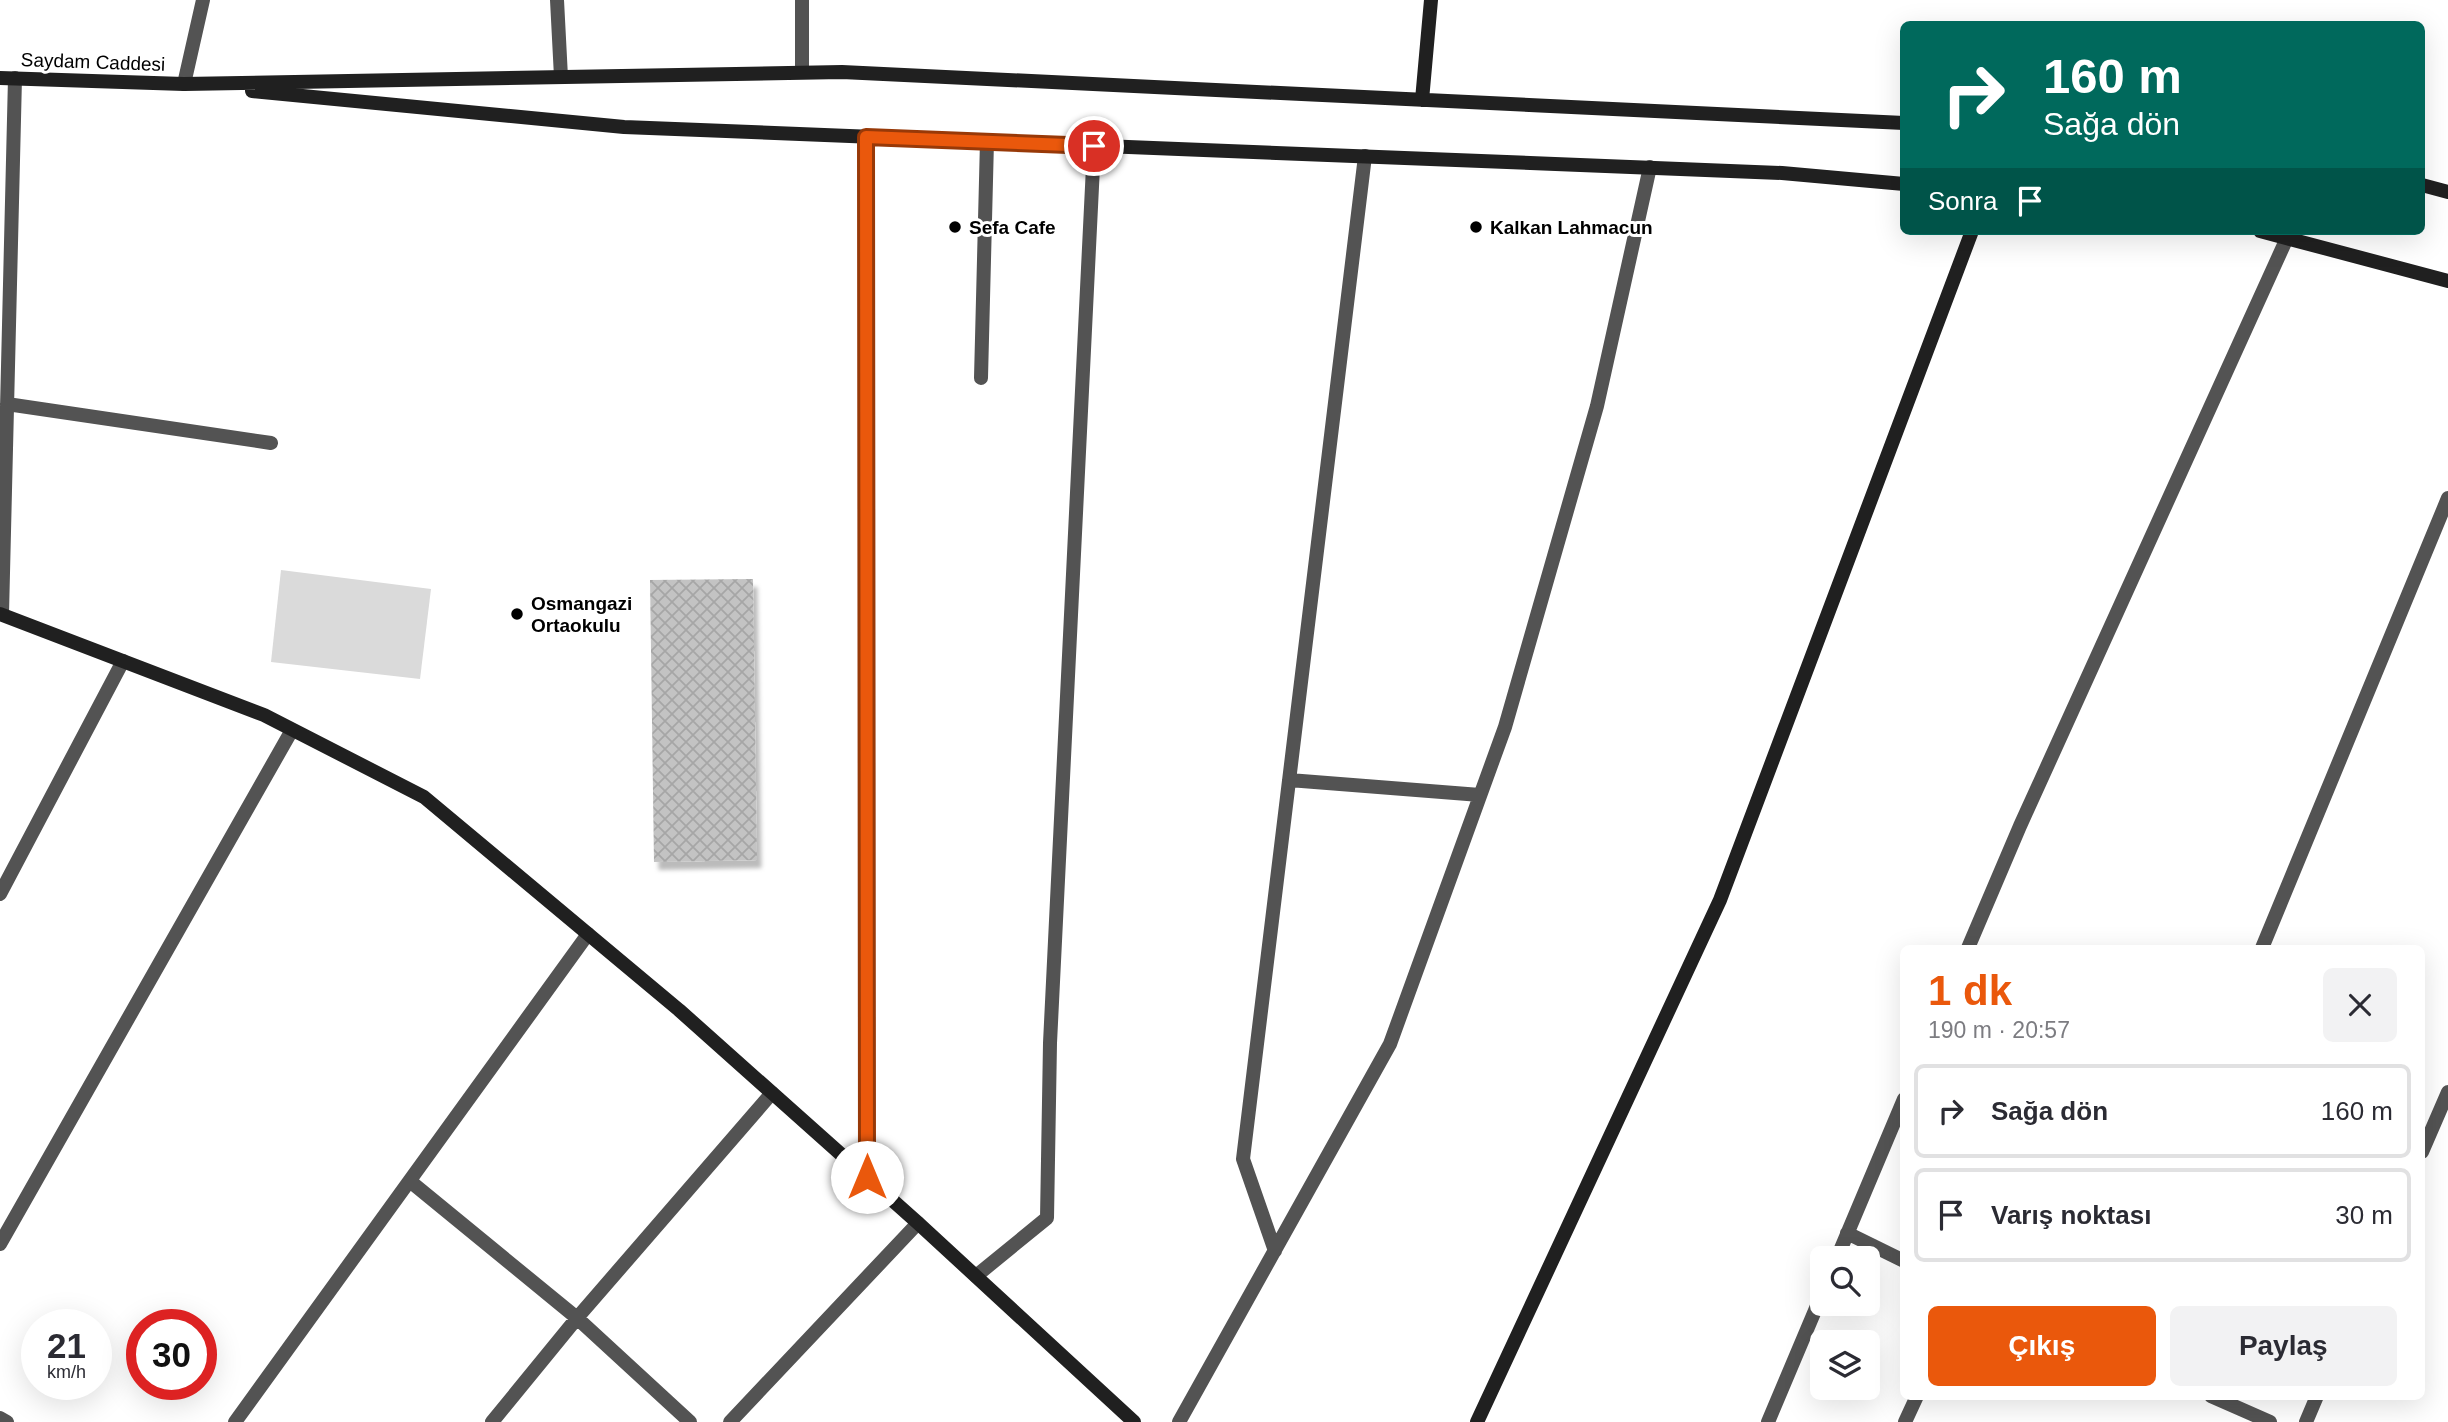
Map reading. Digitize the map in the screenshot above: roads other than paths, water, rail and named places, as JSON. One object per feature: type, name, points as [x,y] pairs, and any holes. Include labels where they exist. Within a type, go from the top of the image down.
[{"type":"main road","points":[[1422,100],[1431,0]]},
{"type":"main road","points":[[184,84],[856,72],[1900,123]]},
{"type":"main road","name":"Saydam Caddesi","points":[[7,78],[184,84]]},
{"type":"main road","points":[[184,84],[624,127],[1650,167],[1782,173],[1900,184]]},
{"type":"main road","points":[[2425,186],[2448,192]]},
{"type":"main road","points":[[1477,1422],[1720,900],[1970,235]]},
{"type":"main road","points":[[2275,235],[2448,281]]},
{"type":"main road","points":[[1,614],[264,715],[424,797],[772,1093],[1135,1422]]},
{"type":"street","points":[[184,84],[203,0]]},
{"type":"street","points":[[557,0],[561,77]]},
{"type":"street","points":[[802,72],[803,0]]},
{"type":"street","points":[[1,614],[7,404],[7,78]]},
{"type":"street","points":[[866,137],[867,1177]]},
{"type":"street","points":[[981,378],[987,141]]},
{"type":"street","points":[[976,1276],[1047,1218],[1050,1043],[1094,146]]},
{"type":"street","points":[[1275,1251],[1243,1160],[1365,156]]},
{"type":"street","points":[[1179,1422],[1390,1045],[1505,727],[1597,405],[1650,167]]},
{"type":"street","points":[[1969,945],[2020,826],[2287,238]]},
{"type":"street","points":[[7,404],[271,443]]},
{"type":"street","points":[[2263,945],[2448,498]]},
{"type":"street","points":[[0,894],[123,661]]},
{"type":"street","points":[[0,1244],[292,730]]},
{"type":"street","points":[[1289,780],[1480,795]]},
{"type":"street","points":[[235,1422],[588,934]]},
{"type":"street","points":[[2425,1145],[2448,1092]]},
{"type":"street","points":[[492,1422],[577,1318],[772,1093]]},
{"type":"street","points":[[1842,1246],[1900,1108]]},
{"type":"street","points":[[411,1182],[577,1318],[690,1422]]},
{"type":"street","points":[[730,1422],[918,1223]]},
{"type":"street","points":[[1847,1233],[1900,1259]]},
{"type":"street","points":[[1768,1422],[1813,1316]]},
{"type":"street","points":[[1905,1422],[1915,1400]]},
{"type":"street","points":[[2220,1400],[2270,1422]]},
{"type":"street","points":[[2305,1422],[2314,1400]]},
{"type":"street","points":[[0,1418],[7,1422]]},
{"type":"place","name":"Sefa Cafe","points":[[955,227]]},
{"type":"place","name":"Kalkan Lahmacun","points":[[1476,227]]},
{"type":"place","name":"Osmangazi Ortaokulu","points":[[517,614]]}]
